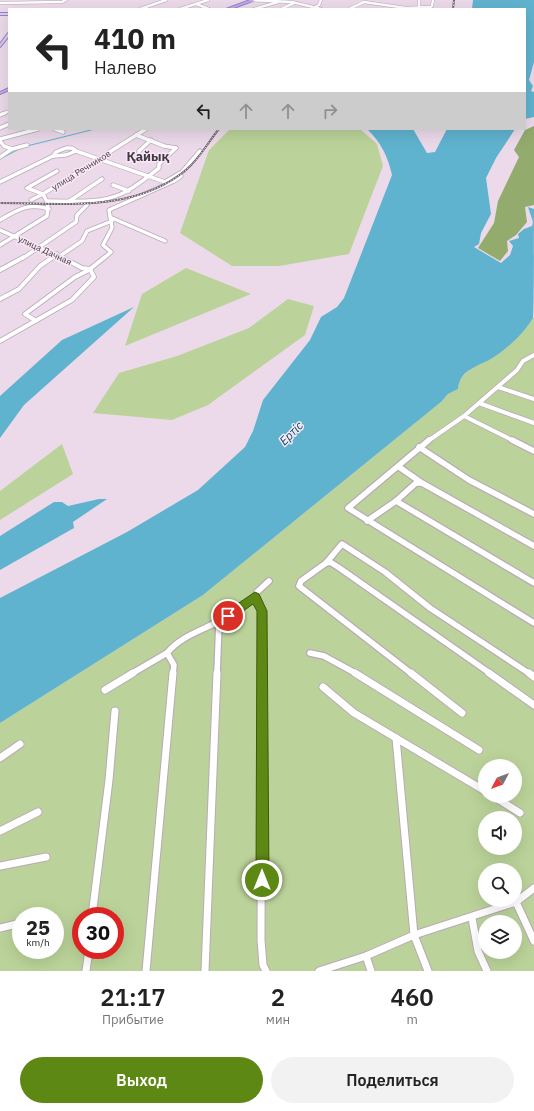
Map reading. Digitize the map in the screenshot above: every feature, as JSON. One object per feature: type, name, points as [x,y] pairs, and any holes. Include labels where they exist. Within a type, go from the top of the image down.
[{"type":"highway","points":[[231,8],[252,0]]},
{"type":"main road","points":[[0,46],[8,36]]},
{"type":"street","points":[[0,3],[62,2],[66,0]]},
{"type":"street","points":[[143,8],[166,0]]},
{"type":"street","points":[[183,8],[208,0]]},
{"type":"street","points":[[252,0],[294,2],[318,8]]},
{"type":"street","points":[[315,7],[319,5],[321,0]]},
{"type":"street","points":[[350,8],[359,2],[370,0]]},
{"type":"street","points":[[419,8],[420,0]]},
{"type":"street","points":[[364,1],[397,8],[429,8],[433,0]]},
{"type":"street","points":[[257,8],[279,1]]},
{"type":"street","points":[[283,8],[294,2]]},
{"type":"street","points":[[196,4],[206,8]]},
{"type":"street","points":[[305,4],[304,6],[306,8]]},
{"type":"street","points":[[12,149],[4,146],[0,140],[35,130]]},
{"type":"street","points":[[58,130],[63,132]]},
{"type":"street","name":"улица Речников","points":[[48,201],[43,194],[144,130]]},
{"type":"street","points":[[0,245],[47,216],[49,209],[48,201],[68,202],[96,200],[120,195],[129,191],[159,168],[159,164],[176,148],[164,146],[136,135]]},
{"type":"street","points":[[136,159],[139,157],[140,151],[151,140]]},
{"type":"street","points":[[0,156],[12,149],[27,145]]},
{"type":"street","points":[[0,182],[52,156],[58,151],[69,147],[98,159],[166,182],[182,172],[200,151]]},
{"type":"street","points":[[52,156],[66,155],[76,151]]},
{"type":"street","points":[[27,188],[57,171]]},
{"type":"street","points":[[36,321],[25,314],[75,277],[90,270],[111,252],[103,245],[112,231],[112,220],[109,210],[174,181],[181,176]]},
{"type":"street","points":[[68,202],[102,179]]},
{"type":"street","points":[[113,185],[129,191]]},
{"type":"street","points":[[23,187],[43,194]]},
{"type":"street","points":[[31,200],[43,194]]},
{"type":"street","points":[[0,220],[26,205],[41,206],[49,209]]},
{"type":"street","points":[[0,270],[39,247],[76,222],[77,215],[87,205]]},
{"type":"street","points":[[0,299],[19,289],[40,266],[82,241],[87,231],[112,220],[165,241]]},
{"type":"street","name":"улица Дачная","points":[[0,230],[59,255],[82,268],[90,270]]},
{"type":"street","points":[[0,341],[6,339],[72,300],[94,277],[92,270],[90,270]]},
{"type":"street","points":[[534,355],[523,361],[517,370],[464,416],[419,447],[399,467],[362,494],[348,508],[534,623]]},
{"type":"street","points":[[498,387],[534,399]]},
{"type":"street","points":[[479,403],[534,423]]},
{"type":"street","points":[[464,416],[534,451]]},
{"type":"street","points":[[419,447],[469,480],[534,514]]},
{"type":"street","points":[[399,467],[422,484],[534,546]]},
{"type":"street","points":[[368,521],[396,501],[416,483],[422,484]]},
{"type":"street","points":[[396,501],[534,583]]},
{"type":"street","points":[[462,713],[299,586],[301,581],[326,563],[342,544],[385,572],[430,608],[534,676]]},
{"type":"street","points":[[326,563],[330,562],[338,567],[534,705]]},
{"type":"street","points":[[106,690],[167,653],[173,644],[180,639],[219,621],[255,597],[257,592],[269,581]]},
{"type":"street","points":[[255,597],[262,611],[261,940],[263,965],[266,971]]},
{"type":"street","points":[[205,971],[219,621]]},
{"type":"street","points":[[146,971],[173,671],[172,660],[167,653]]},
{"type":"street","points":[[310,653],[331,659],[479,750]]},
{"type":"street","points":[[323,687],[354,713],[478,787]]},
{"type":"street","points":[[93,907],[109,780],[115,711]]},
{"type":"street","points":[[396,738],[414,935],[428,971]]},
{"type":"street","points":[[0,758],[20,744]]},
{"type":"street","points":[[505,803],[518,811]]},
{"type":"street","points":[[0,831],[38,812]]},
{"type":"street","points":[[0,866],[46,857]]},
{"type":"street","points":[[522,897],[534,888]]},
{"type":"street","points":[[319,971],[366,956],[414,935],[472,918],[502,907]]},
{"type":"street","points":[[518,907],[534,941]]},
{"type":"street","points":[[472,918],[478,951],[487,971]]},
{"type":"street","points":[[0,928],[12,925]]},
{"type":"street","points":[[366,956],[371,971]]},
{"type":"street","points":[[86,971],[88,959]]},
{"type":"green space","points":[[534,126],[534,205],[525,207],[527,222],[516,235],[507,241],[508,251],[500,261],[478,248],[494,223],[498,201],[519,157],[514,150],[526,130]]},
{"type":"green space","points":[[229,130],[361,130],[377,144],[383,166],[349,254],[279,266],[232,266],[180,233],[209,150]]},
{"type":"green space","points":[[186,268],[251,294],[125,346],[142,294]]},
{"type":"green space","points":[[288,299],[314,306],[305,335],[208,405],[172,420],[93,413],[119,373],[177,356],[249,328]]},
{"type":"green space","points":[[534,317],[534,971],[0,971],[0,723],[203,595],[441,402],[448,394],[458,389],[459,380],[470,369],[494,357],[514,341]]},
{"type":"green space","points":[[62,444],[73,474],[0,520],[0,491]]},
{"type":"water","points":[[473,0],[534,0],[534,62],[529,80],[533,86],[531,91],[534,92],[534,117],[526,119],[526,8],[472,8]]},
{"type":"water","name":"Ертіс","points":[[368,130],[414,130],[427,153],[435,152],[446,130],[514,130],[496,158],[486,178],[491,214],[481,233],[479,244],[474,247],[501,263],[510,255],[513,246],[509,241],[519,238],[518,234],[524,229],[532,226],[533,222],[528,207],[534,209],[533,318],[521,334],[505,349],[494,357],[466,372],[462,377],[458,389],[448,394],[441,402],[203,595],[0,723],[0,598],[127,532],[198,490],[245,447],[253,431],[263,400],[310,340],[321,317],[337,307],[344,298],[392,175],[383,150]]},
{"type":"water","points":[[134,307],[24,405],[0,438],[0,396],[62,340]]},
{"type":"water","points":[[99,499],[107,499],[73,522],[74,528],[0,570],[0,536],[54,502],[62,502],[68,506]]},
{"type":"waterway","points":[[27,146],[91,130]]},
{"type":"waterway","points":[[0,159],[21,148]]},
{"type":"railway","points":[[453,8],[454,0]]},
{"type":"railway","points":[[0,203],[73,204],[122,199],[145,193],[167,183],[187,169],[196,160],[218,130]]},
{"type":"district","name":"Қайық","points":[[148,156]]},
{"type":"route","points":[[228,616],[255,597],[260,604],[262,611],[262,880]]}]
